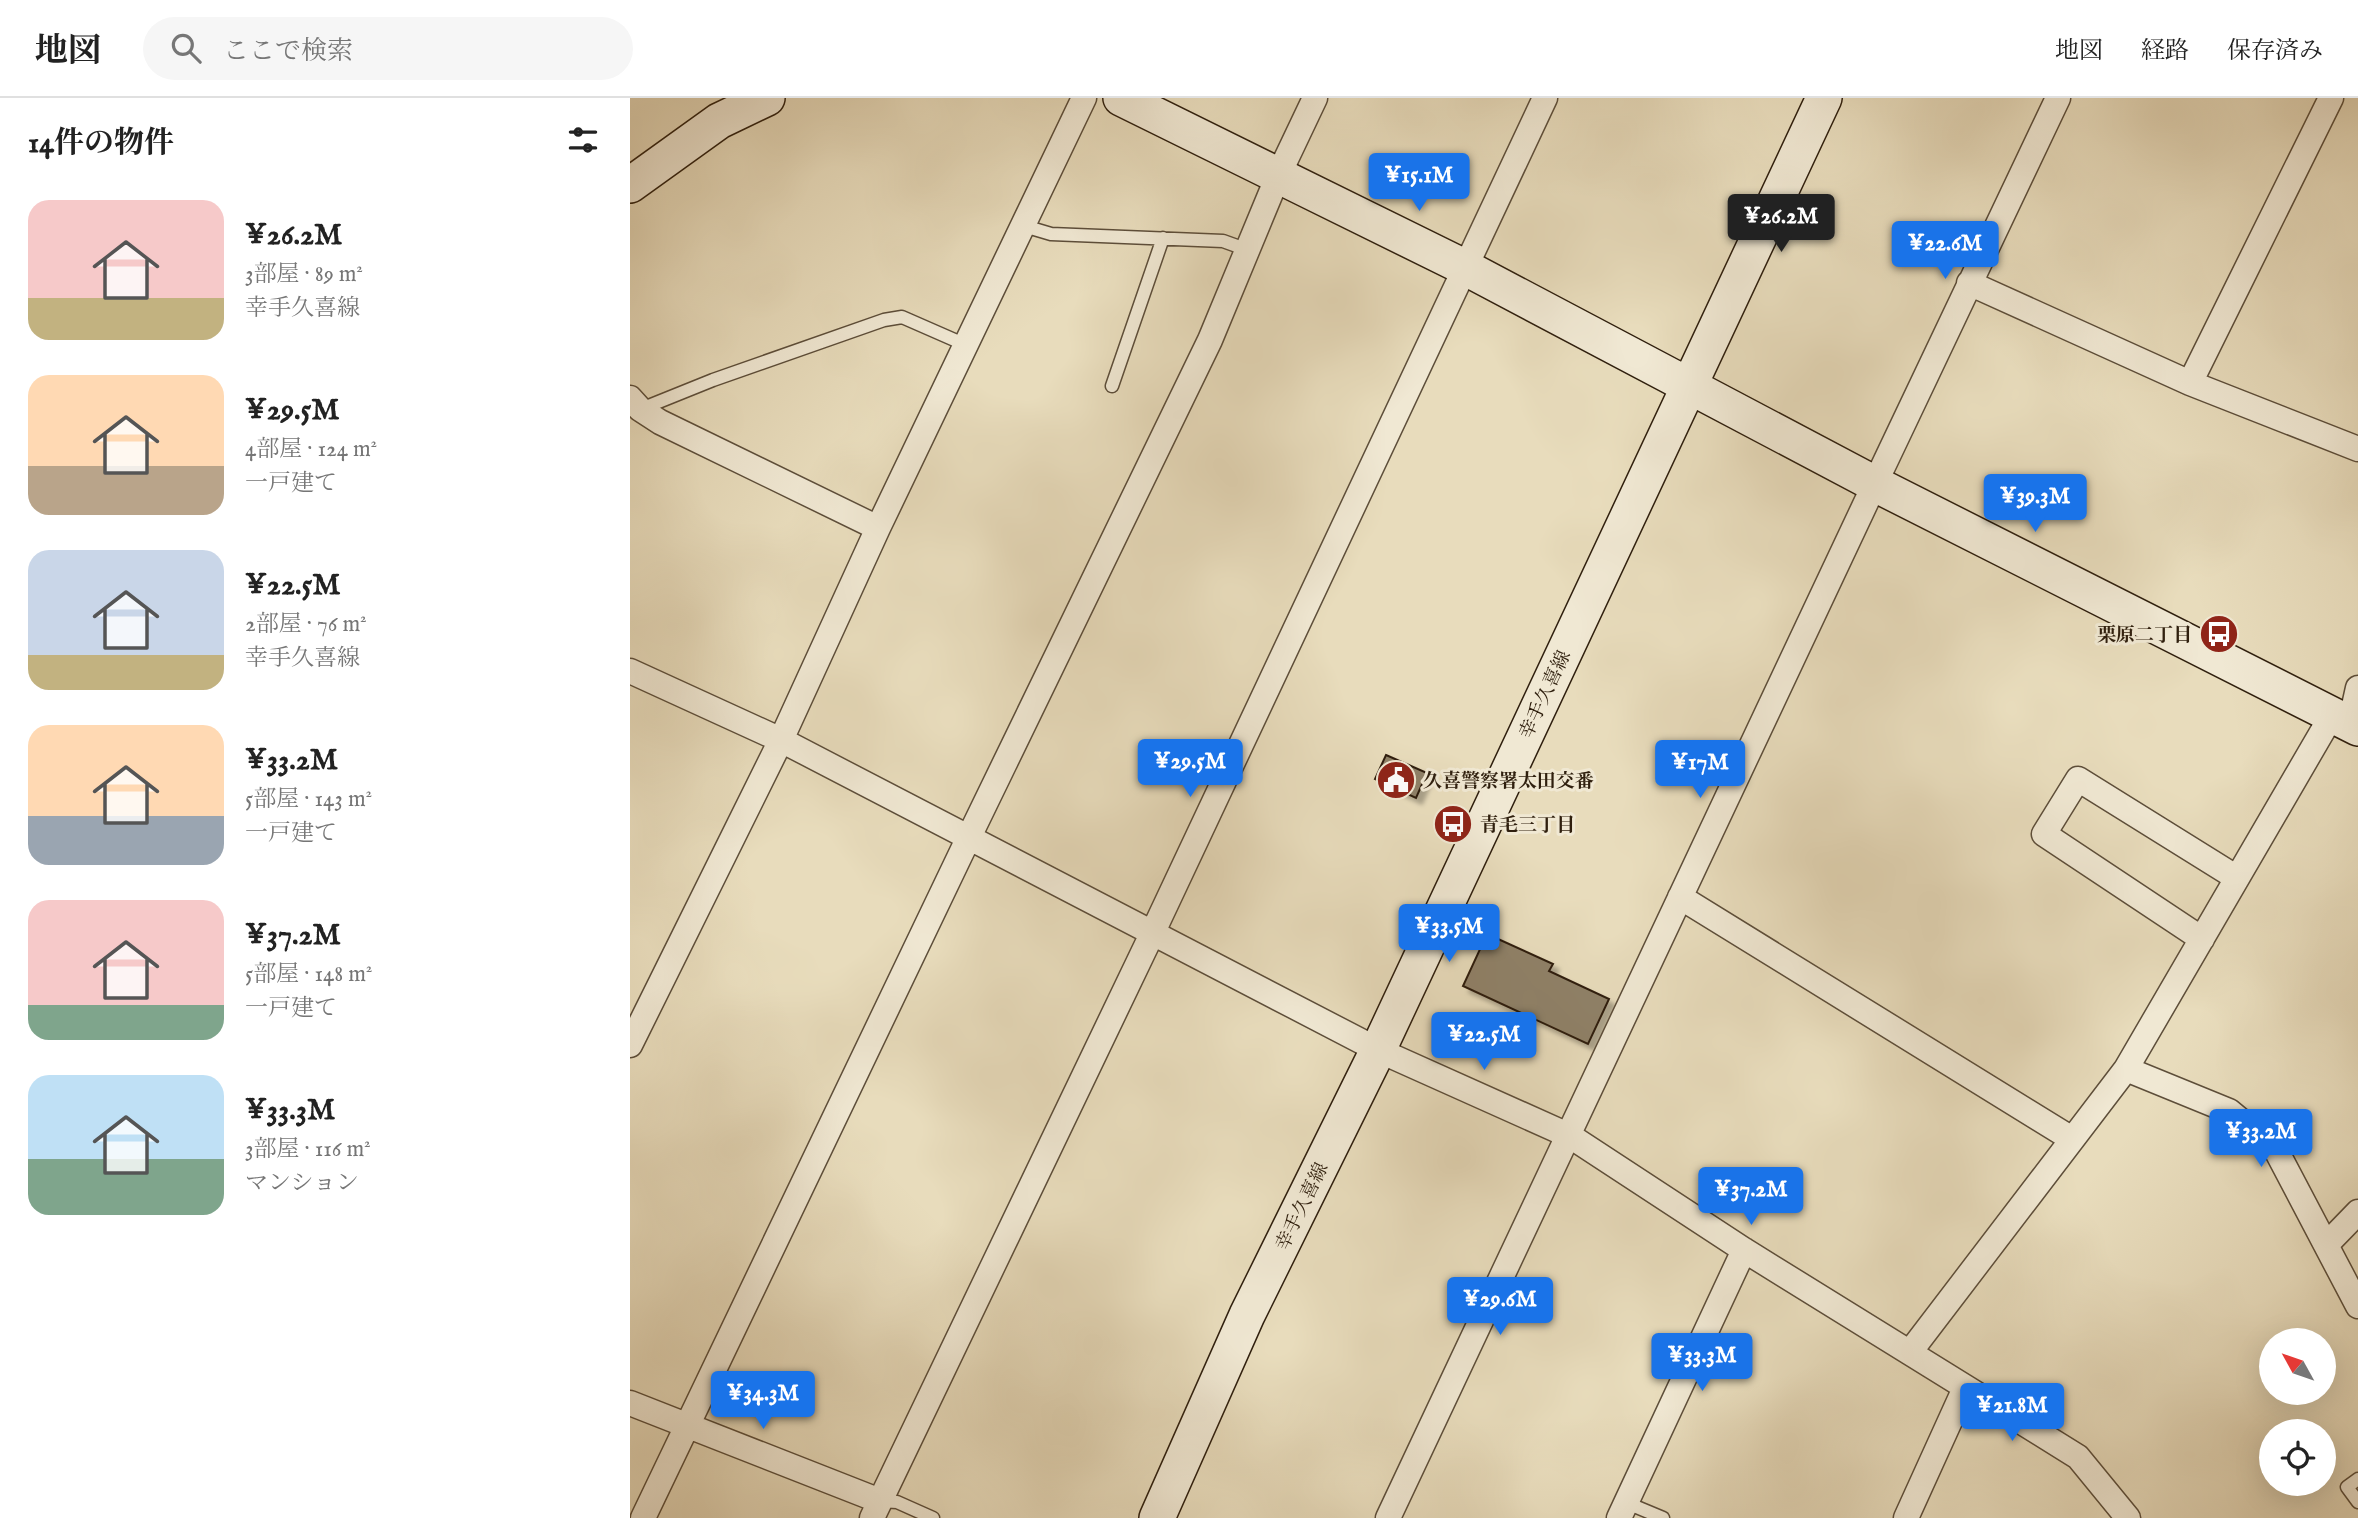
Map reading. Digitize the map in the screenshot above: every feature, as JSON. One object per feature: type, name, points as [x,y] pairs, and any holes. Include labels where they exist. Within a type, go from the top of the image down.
[{"type":"main road","points":[[630,185],[719,121],[766,98]]},
{"type":"main road","points":[[1121,98],[1466,268],[1874,483],[2346,722]]},
{"type":"main road","name":"幸手久喜線","points":[[1157,1518],[1247,1315],[1378,1050],[1824,98]]},
{"type":"street","points":[[630,1045],[781,740],[878,528],[1084,98]]},
{"type":"street","points":[[643,1518],[1210,340],[1278,176],[1315,98]]},
{"type":"street","points":[[630,1404],[687,1425],[876,1510],[1152,934],[1545,98]]},
{"type":"street","points":[[1388,1518],[1570,1136],[1874,483],[2058,98]]},
{"type":"street","points":[[2190,383],[2331,98]]},
{"type":"street","points":[[1969,284],[2190,383],[2358,449]]},
{"type":"street","points":[[633,407],[878,528]]},
{"type":"street","points":[[630,671],[781,740],[1378,1050],[1570,1136],[1744,1250],[2078,1457],[2127,1518]]},
{"type":"street","points":[[1910,1352],[2126,1069],[2237,878],[2346,722],[2358,688]]},
{"type":"street","points":[[2202,939],[2044,834],[2078,779],[2237,878]]},
{"type":"street","points":[[1679,897],[2072,1139]]},
{"type":"street","points":[[2126,1069],[2230,1111],[2276,1150],[2358,1306]]},
{"type":"street","points":[[2326,1244],[2358,1212]]},
{"type":"street","points":[[1623,1510],[1744,1250]]},
{"type":"street","points":[[1906,1518],[1965,1388]]},
{"type":"lane","points":[[1024,226],[1051,234],[1223,241],[1248,250]]},
{"type":"lane","points":[[1112,386],[1163,239]]},
{"type":"lane","points":[[633,407],[884,320],[902,317],[966,345]]},
{"type":"lane","points":[[2358,1479],[2347,1487],[2358,1502]]},
{"type":"lane","points":[[876,1510],[897,1502],[933,1518]]},
{"type":"lane","points":[[1623,1510],[1663,1518]]},
{"type":"building","points":[[1386,755],[1427,773],[1416,798],[1375,779]]},
{"type":"building","points":[[1487,934],[1553,964],[1549,971],[1609,999],[1588,1044],[1463,986]]},
{"type":"place","name":"栗原二丁目","points":[[2219,634]]},
{"type":"place","name":"久喜警察署太田交番","points":[[1396,780]]},
{"type":"place","name":"青毛三丁目","points":[[1453,824]]}]
